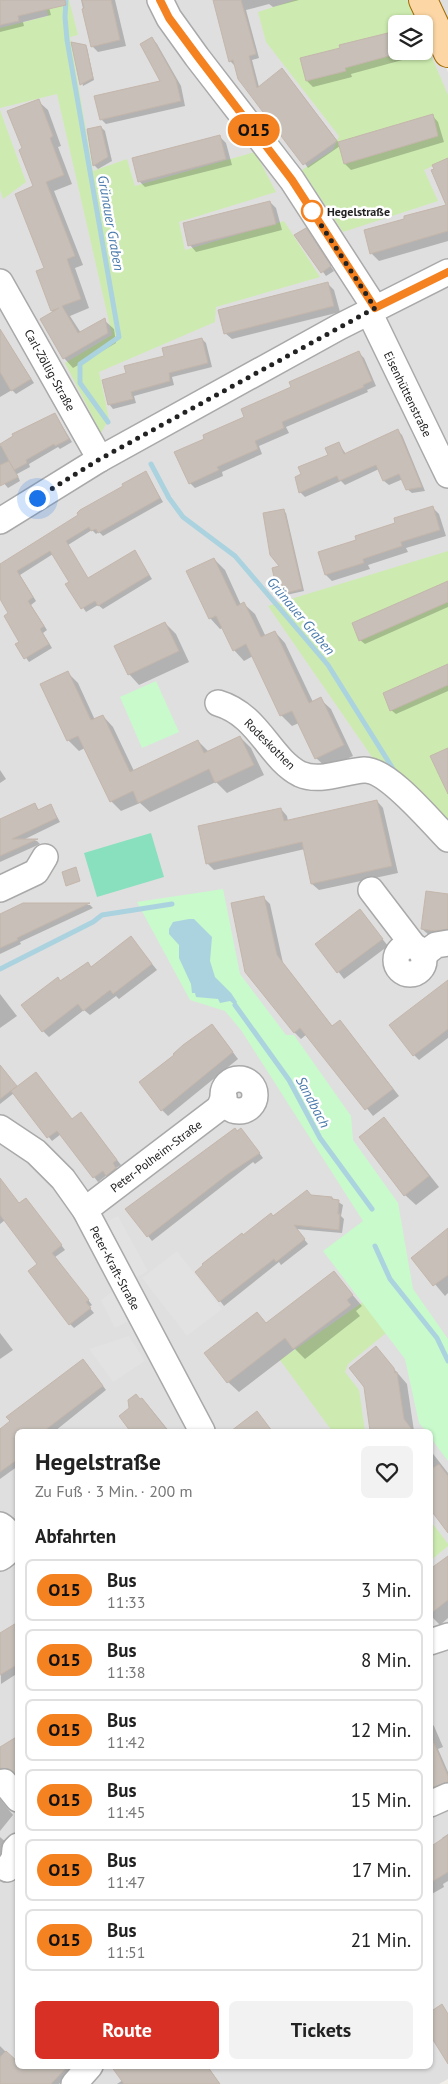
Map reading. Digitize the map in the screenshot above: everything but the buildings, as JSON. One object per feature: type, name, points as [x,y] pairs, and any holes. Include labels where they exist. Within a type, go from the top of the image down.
[{"type":"main road","points":[[423,0],[448,53]]},
{"type":"street","name":"Eisenhüttenstraße","points":[[160,0],[169,18],[292,180],[372,310],[448,475]]},
{"type":"street","points":[[0,521],[100,459],[372,310],[448,272]]},
{"type":"street","name":"Carl-Zöllig-Straße","points":[[0,282],[100,459]]},
{"type":"street","name":"Rodeskothen","points":[[218,703],[230,707],[257,728],[286,762],[301,774],[319,777],[366,770],[386,778],[448,839]]},
{"type":"street","points":[[0,889],[36,872],[45,857]]},
{"type":"street","points":[[371,890],[418,950],[448,943]]},
{"type":"street","name":"Peter-Polheim-Straße","points":[[85,1210],[219,1108],[224,1098]]},
{"type":"street","name":"Peter-Kraft-Straße","points":[[0,1128],[36,1152],[63,1178],[85,1210],[201,1429]]},
{"type":"street","points":[[0,1525],[9,1533],[11,1538],[8,1562]]},
{"type":"street","points":[[433,1641],[448,1636]]},
{"type":"street","points":[[433,1803],[448,1796]]},
{"type":"street","points":[[7,1869],[14,1859],[15,1849]]},
{"type":"street","points":[[74,2084],[87,2069]]},
{"type":"shaded area","points":[[0,0],[416,0],[423,15],[388,15],[388,60],[433,60],[433,38],[448,72],[448,2079],[439,2084],[0,2084]]},
{"type":"shaded area","points":[[438,0],[448,0],[448,22]]},
{"type":"shaded area","points":[[118,1216],[148,1271],[135,1278],[105,1223]]},
{"type":"shaded area","points":[[177,1251],[222,1309],[187,1336],[142,1278]]},
{"type":"shaded area","points":[[112,1292],[128,1321],[115,1328],[101,1300]]},
{"type":"shaded area","points":[[129,1336],[145,1361],[113,1382],[89,1349]]},
{"type":"green space","points":[[45,0],[69,0],[78,35],[70,37],[93,171],[127,159],[135,186],[255,152],[276,192],[179,222],[185,250],[284,221],[320,277],[216,307],[215,322],[99,372],[109,419],[101,433],[65,363],[112,335],[57,94],[0,108],[0,28],[48,16]]},
{"type":"green space","points":[[295,0],[407,0],[413,15],[388,15],[388,60],[433,60],[448,95],[448,159],[424,170],[438,201],[343,232],[302,170],[333,150],[339,136],[266,42],[258,12]]},
{"type":"green space","points":[[0,110],[26,182],[3,199],[0,190]]},
{"type":"green space","points":[[448,551],[448,830],[372,757],[268,606]]},
{"type":"green space","points":[[156,681],[179,732],[142,748],[120,697]]},
{"type":"green space","points":[[151,833],[164,877],[97,897],[84,853]]},
{"type":"green space","points":[[223,889],[240,974],[286,1035],[294,1035],[351,1116],[353,1140],[398,1203],[413,1289],[448,1339],[448,1461],[433,1441],[433,1429],[424,1429],[419,1423],[405,1359],[323,1251],[363,1221],[241,1030],[225,1011],[190,1000],[137,902]]},
{"type":"green space","points":[[363,1302],[386,1333],[348,1364],[345,1372],[359,1390],[365,1429],[331,1429],[280,1360]]},
{"type":"green space","points":[[433,1524],[448,1544],[433,1558]]},
{"type":"water","points":[[194,919],[212,937],[210,961],[215,977],[231,993],[237,1002],[235,1005],[230,1001],[220,1003],[218,999],[196,997],[195,993],[192,993],[191,984],[179,958],[179,945],[169,934],[169,929],[173,922]]},
{"type":"waterway","name":"Grünauer Graben","points":[[66,0],[67,40],[119,337],[80,364],[80,383],[108,422]]},
{"type":"waterway","name":"Grünauer Graben","points":[[151,464],[169,498],[183,517],[235,556],[328,665],[395,772]]},
{"type":"waterway","points":[[0,969],[93,922],[102,915],[172,904]]},
{"type":"waterway","name":"Sandbach","points":[[235,1005],[289,1080],[320,1138],[372,1209]]},
{"type":"waterway","name":"Sandbach","points":[[375,1246],[390,1279],[437,1338],[448,1361]]},
{"type":"bus line","name":"O15","points":[[160,0],[169,18],[292,180],[375,308],[448,272]]},
{"type":"place","name":"Hegelstraße","points":[[312,211]]},
{"type":"route","points":[[37,498],[100,459],[375,308],[312,211]]}]
